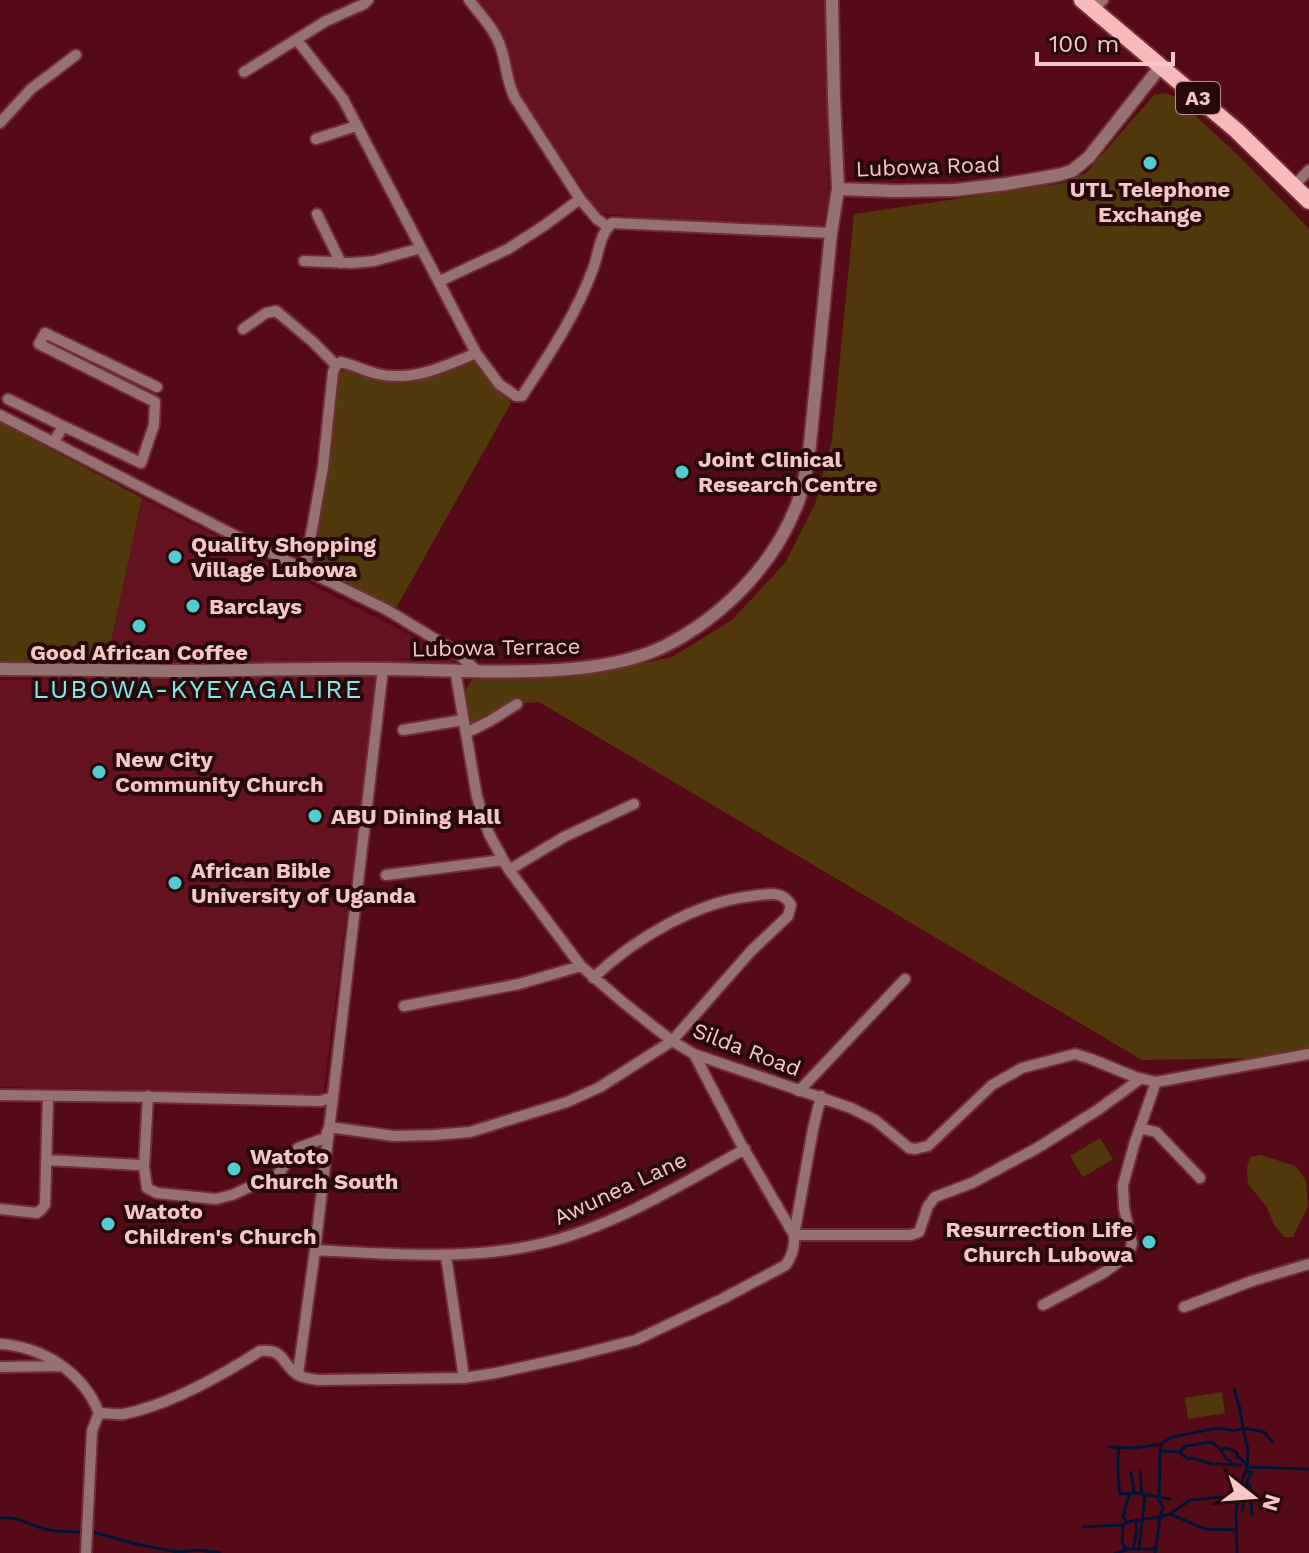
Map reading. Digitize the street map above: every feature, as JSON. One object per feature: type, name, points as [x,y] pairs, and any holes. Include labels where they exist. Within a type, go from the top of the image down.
[{"type":"main road","name":"A3","points":[[1093,3],[1236,130],[1309,201]]},
{"type":"street","points":[[244,72],[326,21],[368,0]]},
{"type":"street","points":[[469,0],[500,46],[511,91],[580,199],[608,227]]},
{"type":"street","name":"Lubowa Terrace","points":[[0,669],[575,668],[621,661],[664,646],[734,599],[776,546],[796,507],[806,473],[838,189],[832,0]]},
{"type":"street","points":[[297,40],[343,99],[476,353],[499,384],[512,395],[522,396],[556,345],[596,263],[604,232],[612,223],[831,233]]},
{"type":"street","points":[[0,123],[31,89],[76,55]]},
{"type":"street","name":"Lubowa Road","points":[[838,189],[955,190],[1072,171],[1089,157],[1161,66]]},
{"type":"street","points":[[316,139],[356,126]]},
{"type":"street","points":[[1294,186],[1309,170]]},
{"type":"street","points":[[440,281],[508,249],[580,199]]},
{"type":"street","points":[[317,214],[341,263]]},
{"type":"street","points":[[304,261],[374,261],[421,248]]},
{"type":"street","points":[[243,329],[266,313],[276,311],[336,365]]},
{"type":"street","points":[[8,399],[141,463],[154,425],[155,402],[39,344],[45,333],[157,387]]},
{"type":"street","points":[[305,569],[336,365],[341,362],[380,374],[402,376],[421,373],[476,353]]},
{"type":"street","points":[[0,415],[409,624],[455,651],[476,670]]},
{"type":"street","points":[[54,442],[63,426]]},
{"type":"street","points":[[298,1374],[383,669]]},
{"type":"street","name":"Silda Road","points":[[455,670],[477,797],[489,834],[506,865],[581,966],[672,1041],[694,1054],[851,1108],[875,1120],[909,1148],[915,1149],[928,1146],[992,1085],[1022,1068],[1075,1054],[1156,1082],[1309,1054]]},
{"type":"street","points":[[466,733],[517,704]]},
{"type":"street","points":[[403,730],[463,720]]},
{"type":"street","points":[[386,875],[506,865],[634,804]]},
{"type":"street","points":[[329,1127],[394,1136],[470,1132],[567,1102],[600,1087],[672,1041],[742,961],[788,916],[791,905],[781,894],[770,893],[742,897],[698,910],[623,952],[593,978]]},
{"type":"street","points":[[404,1006],[519,984],[581,966]]},
{"type":"street","points":[[799,1091],[905,979]]},
{"type":"street","points":[[694,1054],[794,1235]]},
{"type":"street","points":[[794,1235],[911,1235],[919,1232],[928,1206],[935,1197],[972,1183],[1039,1147],[1140,1079]]},
{"type":"street","points":[[1043,1305],[1105,1272],[1129,1254],[1132,1243],[1124,1208],[1123,1185],[1156,1082]]},
{"type":"street","points":[[0,1095],[321,1101],[333,1097]]},
{"type":"street","points":[[0,1209],[37,1213],[45,1205],[48,1096]]},
{"type":"street","points":[[148,1096],[144,1167],[147,1188],[157,1193],[216,1199],[232,1195],[278,1174],[298,1148],[325,1138],[329,1127]]},
{"type":"street","points":[[99,1413],[124,1414],[162,1402],[196,1388],[260,1351],[277,1352],[306,1378],[464,1378],[636,1340],[786,1265],[795,1245],[794,1235],[821,1096]]},
{"type":"street","points":[[1140,1128],[1156,1132],[1200,1178]]},
{"type":"street","name":"Awunea Lane","points":[[315,1250],[446,1256],[542,1244],[592,1228],[669,1191],[745,1149]]},
{"type":"street","points":[[46,1160],[144,1167]]},
{"type":"street","points":[[446,1256],[464,1378]]},
{"type":"street","points":[[1184,1307],[1252,1281],[1309,1264]]},
{"type":"street","points":[[0,1344],[12,1344],[39,1352],[57,1361],[90,1392],[99,1413],[92,1431],[86,1553]]},
{"type":"street","points":[[0,1367],[62,1366]]},
{"type":"shaded area","points":[[476,0],[829,0],[828,201],[822,228],[745,226],[602,213],[593,205],[517,90],[504,44]]},
{"type":"shaded area","points":[[1163,93],[1174,96],[1241,158],[1309,229],[1309,1051],[1257,1058],[1142,1060],[539,702],[516,700],[470,728],[465,709],[466,689],[473,679],[604,672],[672,657],[732,620],[785,563],[815,504],[832,440],[854,214],[1064,183],[1086,173],[1154,95]]},
{"type":"shaded area","points":[[473,360],[511,403],[396,608],[314,568],[338,370],[358,372],[387,381],[446,373]]},
{"type":"shaded area","points":[[0,422],[142,498],[106,665],[0,665]]},
{"type":"shaded area","points":[[142,498],[447,654],[455,661],[450,664],[106,665]]},
{"type":"shaded area","name":"African Bible University of Uganda","points":[[378,673],[323,1094],[0,1087],[0,680]]},
{"type":"shaded area","points":[[1100,1138],[1113,1159],[1083,1177],[1070,1156]]},
{"type":"shaded area","points":[[1260,1155],[1296,1166],[1306,1181],[1308,1206],[1293,1237],[1284,1237],[1266,1206],[1248,1184],[1250,1157]]},
{"type":"shaded area","points":[[1222,1392],[1225,1413],[1188,1419],[1185,1398]]},
{"type":"waterway","points":[[1234,1389],[1243,1428],[1264,1432],[1272,1442]]},
{"type":"waterway","points":[[1109,1447],[1135,1448],[1218,1428],[1235,1431],[1243,1428],[1248,1450],[1247,1467],[1309,1469]]},
{"type":"waterway","points":[[1179,1452],[1186,1446],[1212,1442],[1233,1465]]},
{"type":"waterway","points":[[1161,1444],[1160,1451],[1179,1452],[1188,1459],[1241,1465]]},
{"type":"waterway","points":[[1119,1447],[1120,1494],[1137,1493],[1170,1499]]},
{"type":"waterway","points":[[1220,1449],[1237,1453],[1237,1457],[1247,1465]]},
{"type":"waterway","points":[[1155,1553],[1163,1507],[1159,1500],[1160,1451]]},
{"type":"waterway","points":[[1237,1553],[1236,1511],[1247,1467]]},
{"type":"waterway","points":[[1242,1510],[1252,1472],[1246,1471]]},
{"type":"waterway","points":[[1131,1472],[1134,1492]]},
{"type":"waterway","points":[[1140,1472],[1142,1494]]},
{"type":"waterway","points":[[1247,1486],[1250,1486],[1252,1515]]},
{"type":"waterway","points":[[1128,1523],[1123,1517],[1129,1494]]},
{"type":"waterway","points":[[1139,1549],[1145,1495]]},
{"type":"waterway","points":[[1083,1527],[1122,1525],[1160,1517],[1190,1500],[1233,1496],[1238,1500]]},
{"type":"waterway","points":[[1170,1514],[1205,1529],[1235,1530]]},
{"type":"waterway","points":[[0,1518],[49,1530],[79,1532]]},
{"type":"waterway","points":[[1133,1549],[1136,1521]]},
{"type":"waterway","points":[[1123,1527],[1122,1542],[1126,1550]]},
{"type":"waterway","points":[[93,1532],[178,1552],[199,1550],[220,1553]]},
{"type":"waterway","points":[[1115,1553],[1130,1549],[1156,1549]]},
{"type":"place","name":"UTL Telephone Exchange","points":[[1150,163]]},
{"type":"place","name":"Joint Clinical Research Centre","points":[[682,472]]},
{"type":"place","name":"Quality Shopping Village Lubowa","points":[[175,557]]},
{"type":"place","name":"Barclays","points":[[193,606]]},
{"type":"place","name":"Good African Coffee","points":[[139,626]]},
{"type":"place","name":"New City Community Church","points":[[99,772]]},
{"type":"place","name":"ABU Dining Hall","points":[[315,816]]},
{"type":"place","name":"African Bible University of Uganda","points":[[175,883]]},
{"type":"place","name":"Watoto Church South","points":[[234,1169]]},
{"type":"place","name":"Watoto Children's Church","points":[[108,1224]]},
{"type":"place","name":"Resurrection Life Church Lubowa","points":[[1149,1242]]},
{"type":"district","name":"LUBOWA-KYEYAGALIRE","points":[[198,689]]}]
